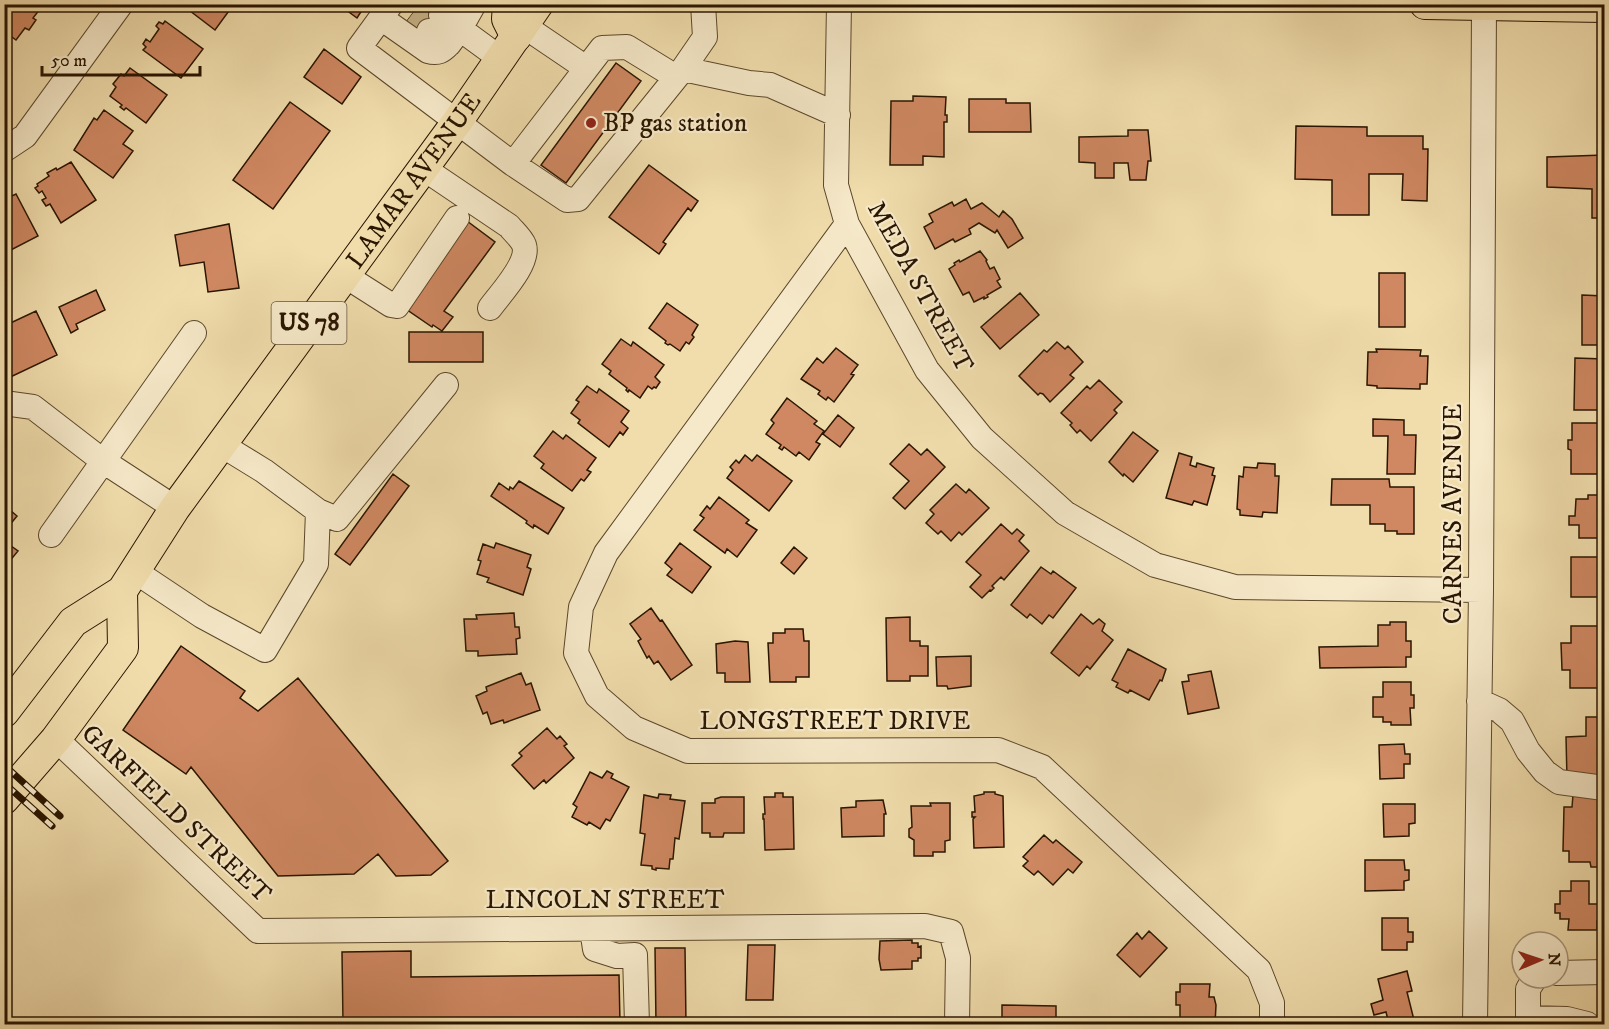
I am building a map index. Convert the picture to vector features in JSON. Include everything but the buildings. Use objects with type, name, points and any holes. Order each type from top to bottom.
[{"type":"main road","points":[[1425,4],[1605,7]]},
{"type":"main road","name":"LAMAR AVENUE","points":[[4,712],[73,622],[128,581],[174,508],[457,122],[517,26]]},
{"type":"main road","points":[[4,798],[56,739],[123,648],[128,581]]},
{"type":"street","points":[[4,150],[25,136],[122,4]]},
{"type":"street","points":[[586,68],[517,26],[434,16],[359,48],[513,164],[567,200],[578,199],[705,37],[703,4]]},
{"type":"street","name":"MEDA STREET","points":[[839,4],[837,185],[847,224],[927,370],[982,438],[1065,513],[1155,565],[1235,587],[1481,590]]},
{"type":"street","name":"CARNES AVENUE","points":[[1475,1024],[1481,590],[1484,5]]},
{"type":"street","points":[[513,164],[602,48],[627,47],[679,73],[770,85],[838,115]]},
{"type":"street","points":[[423,168],[509,226],[520,238],[525,248],[524,262],[490,308]]},
{"type":"street","points":[[344,275],[388,303],[397,306],[457,218]]},
{"type":"street","name":"LONGSTREET DRIVE","points":[[847,224],[606,553],[581,607],[576,653],[597,696],[634,728],[688,751],[998,750],[1042,767],[1259,970],[1272,1004],[1272,1024]]},
{"type":"street","points":[[51,535],[194,333]]},
{"type":"street","points":[[220,444],[264,471],[318,511],[337,519],[446,385]]},
{"type":"street","points":[[4,403],[33,407],[103,461],[174,508]]},
{"type":"street","points":[[128,581],[202,616],[265,650],[316,564],[318,511]]},
{"type":"street","points":[[1479,701],[1499,710],[1512,721],[1528,751],[1545,772],[1559,782],[1605,788]]},
{"type":"street","name":"GARFIELD STREET","points":[[56,739],[258,931]]},
{"type":"street","name":"LINCOLN STREET","points":[[258,931],[925,926],[951,932],[958,958],[957,1024]]},
{"type":"street","points":[[592,929],[596,949],[617,956],[635,955],[637,1024]]},
{"type":"street","points":[[1570,973],[1605,972]]},
{"type":"street","points":[[1528,990],[1528,1021],[1567,1019],[1587,1024]]},
{"type":"tunnel","points":[[428,4],[441,15]]},
{"type":"tunnel","points":[[410,17],[429,31]]},
{"type":"railway","points":[[4,765],[60,816]]},
{"type":"railway","points":[[4,783],[52,826]]},
{"type":"place","name":"BP gas station","points":[[591,123]]}]
